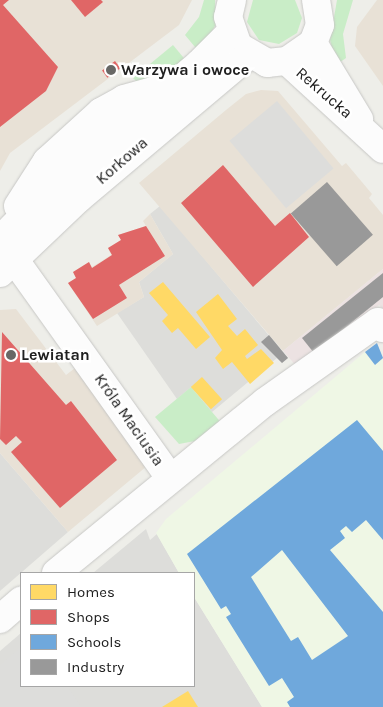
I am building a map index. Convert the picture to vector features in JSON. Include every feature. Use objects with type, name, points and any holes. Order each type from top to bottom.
[{"type":"street","points":[[232,0],[231,32],[249,55],[267,63],[288,61],[313,42],[320,25],[319,2]]},
{"type":"street","name":"Korkowa","points":[[4,253],[44,195],[176,85],[231,32]]},
{"type":"street","name":"Rekrucka","points":[[313,42],[362,124],[383,149]]},
{"type":"street","name":"Korkowa","points":[[4,253],[79,198],[249,55]]},
{"type":"street","name":"Rekrucka","points":[[288,61],[321,95],[362,124]]},
{"type":"street","name":"Króla Maciusia","points":[[4,253],[171,478],[57,572]]},
{"type":"street","points":[[171,478],[278,392],[378,322],[383,328]]},
{"type":"shaded area","points":[[0,0],[192,0],[179,25],[10,153],[0,171]]},
{"type":"shaded area","points":[[377,0],[383,0],[383,86],[355,46],[357,27]]},
{"type":"shaded area","points":[[261,90],[278,91],[342,166],[346,163],[372,194],[369,198],[383,215],[383,269],[283,351],[139,183],[246,94]]},
{"type":"shaded area","points":[[277,101],[334,168],[286,208],[230,141]]},
{"type":"shaded area","points":[[160,206],[288,358],[282,363],[277,358],[212,412],[191,387],[177,399],[117,313],[144,297],[139,282],[173,254],[150,214]]},
{"type":"shaded area","points":[[150,214],[173,254],[139,282],[144,297],[97,326],[68,283],[76,278],[73,272],[89,262],[92,267],[111,255],[108,248],[121,240],[118,235],[146,226],[143,221]]},
{"type":"shaded area","points":[[383,269],[383,309],[379,305],[300,370],[283,351]]},
{"type":"shaded area","points":[[16,309],[66,375],[79,365],[147,466],[68,532],[0,453],[0,310]]},
{"type":"shaded area","points":[[365,352],[375,365],[383,358],[383,707],[262,707],[195,599],[195,572],[178,572],[156,533],[166,519]]},
{"type":"shaded area","points":[[0,453],[68,532],[0,591]]},
{"type":"shaded area","points":[[146,529],[150,540],[157,534],[178,572],[94,572]]},
{"type":"shaded area","points":[[195,599],[262,707],[0,707],[0,651],[20,634],[20,687],[195,687]]},
{"type":"shaded area","points":[[20,648],[20,687],[68,687],[81,707],[0,707],[0,665]]},
{"type":"green space","points":[[204,0],[215,0],[216,24],[200,53],[185,35],[199,17]]},
{"type":"green space","points":[[253,0],[295,0],[302,18],[297,33],[279,44],[259,40],[247,22]]},
{"type":"green space","points":[[337,0],[353,0],[343,34],[346,58],[336,65],[330,40]]},
{"type":"green space","points":[[173,45],[188,63],[141,86],[133,78]]},
{"type":"green space","points":[[191,387],[223,425],[199,445],[195,441],[179,444],[155,417]]},
{"type":"building: Homes","points":[[163,282],[210,337],[196,349],[178,328],[172,333],[162,321],[168,315],[149,293]]},
{"type":"building: Homes","points":[[218,294],[237,319],[228,326],[237,336],[245,329],[258,345],[245,356],[247,359],[261,349],[274,363],[250,384],[232,362],[223,369],[215,358],[222,350],[196,312]]},
{"type":"building: Homes","points":[[202,377],[222,399],[211,409],[191,387]]},
{"type":"building: Homes","points":[[188,691],[198,707],[162,707]]},
{"type":"building: Shops","points":[[0,0],[9,0],[3,5],[58,67],[46,91],[0,127]]},
{"type":"building: Shops","points":[[71,0],[101,0],[103,2],[85,17]]},
{"type":"building: Shops","name":"Warzywa i owoce","points":[[115,61],[120,68],[107,78],[102,70]]},
{"type":"building: Shops","points":[[223,165],[275,226],[290,213],[309,237],[253,287],[181,203]]},
{"type":"building: Shops","points":[[146,226],[165,256],[119,285],[127,298],[93,319],[68,283],[76,278],[73,272],[89,262],[92,268],[112,255],[108,248],[121,240],[118,235]]},
{"type":"building: Shops","points":[[2,332],[66,405],[71,401],[117,460],[60,508],[11,452],[22,442],[16,436],[6,445],[0,439]]},
{"type":"building: Schools","points":[[377,343],[383,358],[375,365],[365,352]]},
{"type":"building: Schools","points":[[357,420],[383,451],[383,540],[366,520],[352,532],[346,526],[340,531],[345,538],[330,550],[383,612],[383,707],[290,707],[287,702],[294,697],[282,678],[269,686],[226,617],[231,614],[226,606],[221,609],[187,554]],"holes":[[[282,550],[348,636],[312,660],[298,637],[291,641],[251,577]]]},
{"type":"building: Industry","points":[[327,182],[373,235],[337,266],[291,213]]},
{"type":"building: Industry","points":[[383,273],[383,297],[314,353],[302,338]]},
{"type":"building: Industry","points":[[269,335],[288,358],[282,363],[261,342]]},
{"type":"place","name":"Warzywa i owoce","points":[[111,70]]},
{"type":"place","name":"Lewiatan","points":[[11,355]]}]
